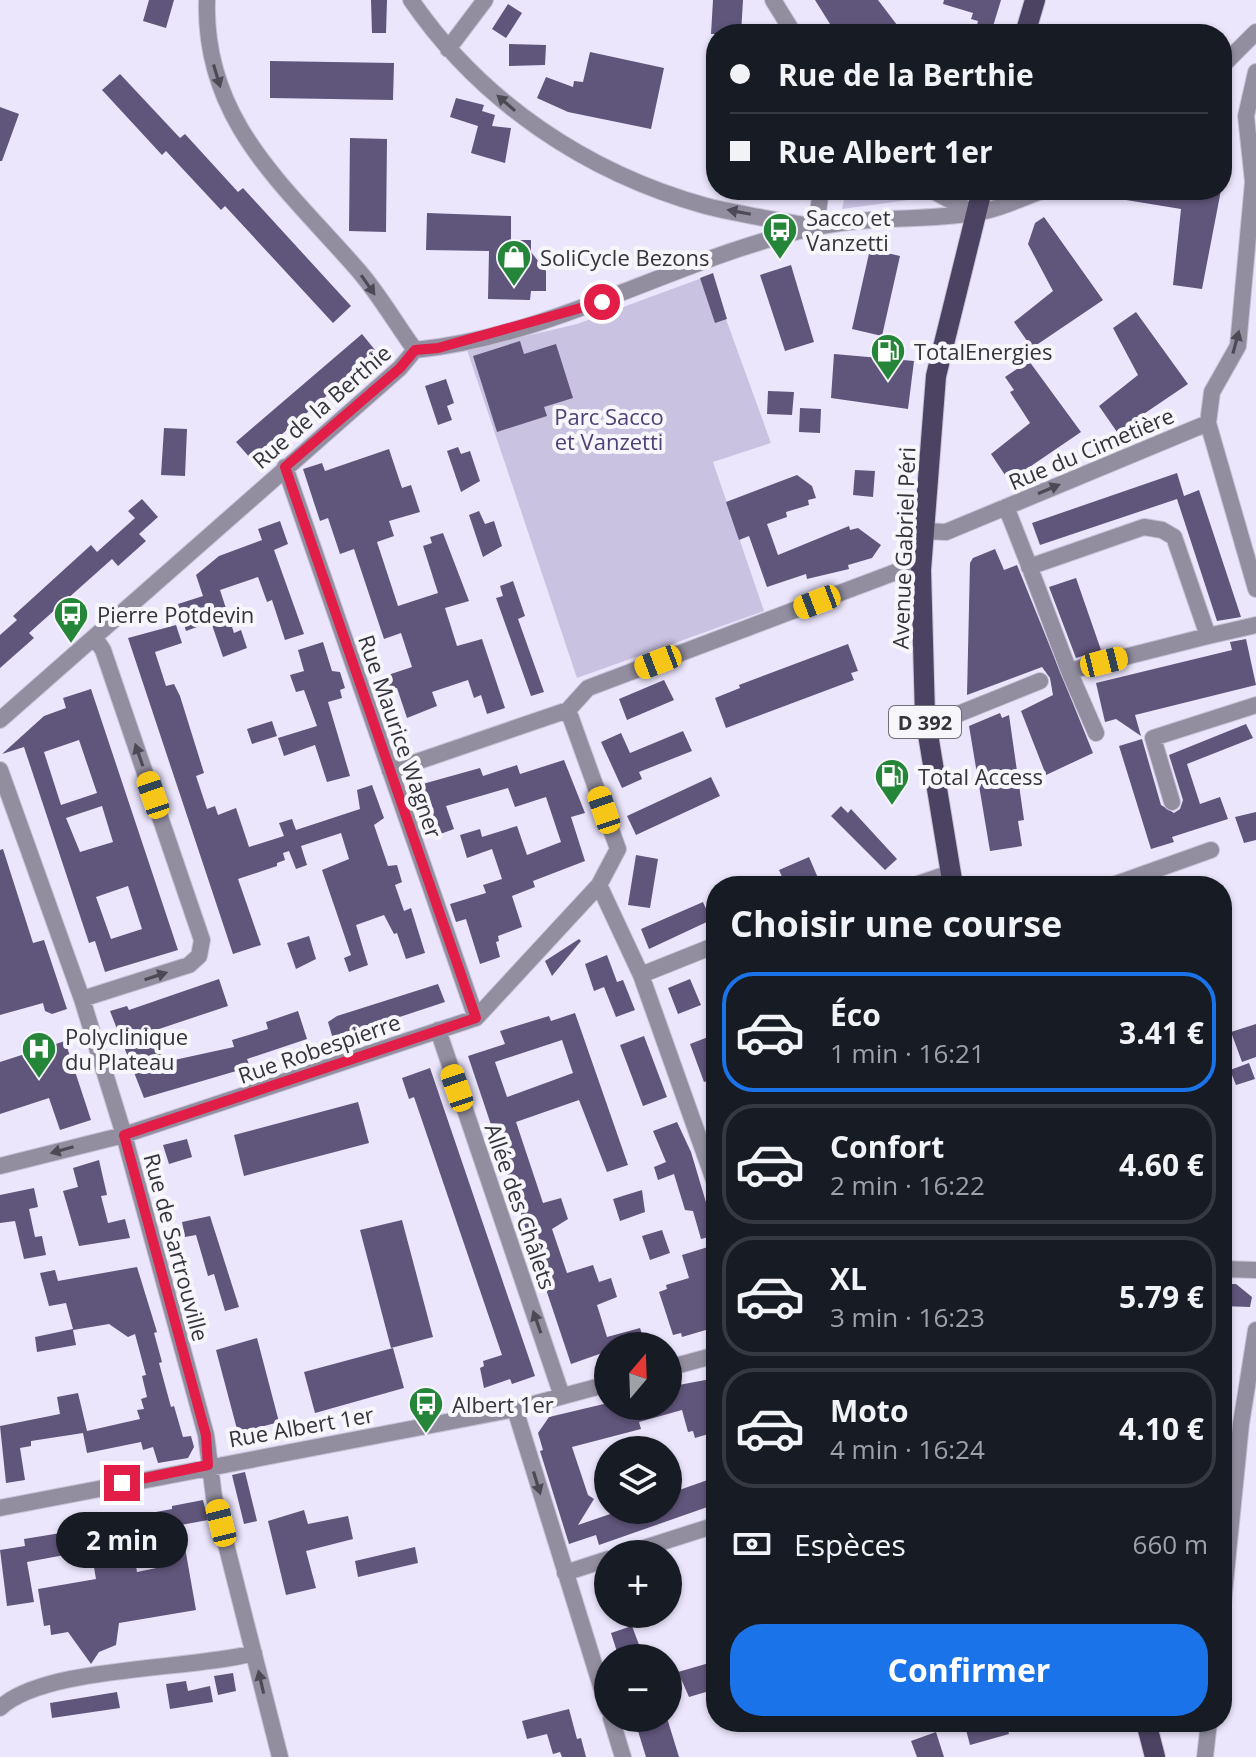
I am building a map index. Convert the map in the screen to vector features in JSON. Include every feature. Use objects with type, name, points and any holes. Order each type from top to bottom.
[{"type":"main road","points":[[1028,24],[1035,0]]},
{"type":"main road","name":"D 392","points":[[976,213],[979,200]]},
{"type":"main road","name":"Avenue Gabriel Péri","points":[[951,876],[926,727],[921,570],[936,376],[976,213]]},
{"type":"main road","points":[[1149,1732],[1155,1757]]},
{"type":"street","points":[[207,0],[206,39],[223,94],[260,162],[360,273],[415,350]]},
{"type":"street","points":[[411,0],[448,49],[532,125],[602,167],[705,206],[816,227],[820,200]]},
{"type":"street","points":[[448,49],[485,0]]},
{"type":"street","points":[[773,0],[788,24]]},
{"type":"street","points":[[1232,58],[1252,43]]},
{"type":"street","name":"Rue du Cimetière","points":[[923,531],[946,532],[1208,423],[1212,392],[1238,346],[1253,182],[1246,116],[1256,72]]},
{"type":"street","points":[[951,200],[976,213]]},
{"type":"street","name":"Rue de la Berthie","points":[[0,720],[400,368],[415,350],[438,348],[575,312],[720,257],[816,227],[976,213],[1014,200]]},
{"type":"street","points":[[1208,423],[1256,589]]},
{"type":"street","name":"Rue Maurice Wagner","points":[[285,467],[476,1018]]},
{"type":"street","points":[[1006,507],[1096,733]]},
{"type":"street","points":[[1029,567],[1144,527],[1162,530],[1174,537],[1208,636]]},
{"type":"street","points":[[390,771],[568,710],[588,688],[901,570],[921,570]]},
{"type":"street","points":[[1069,671],[1256,625]]},
{"type":"street","points":[[82,999],[189,965],[199,956],[202,940],[103,650],[95,638]]},
{"type":"street","points":[[926,727],[1040,681]]},
{"type":"street","points":[[1172,802],[1153,738],[1256,705]]},
{"type":"street","name":"Rue Robespierre","points":[[0,1166],[124,1135],[476,1018],[599,885],[618,849],[568,710]]},
{"type":"street","name":"Rue de Sartrouville","points":[[0,770],[82,999],[124,1135],[206,1435],[208,1465],[280,1757]]},
{"type":"street","points":[[1138,876],[1211,850]]},
{"type":"street","points":[[599,885],[641,975],[706,1158]]},
{"type":"street","points":[[641,975],[706,949]]},
{"type":"street","name":"Allée des Châlets","points":[[438,1030],[562,1396]]},
{"type":"street","points":[[1232,1269],[1256,1270]]},
{"type":"street","points":[[1232,1541],[1248,1425],[1256,1330]]},
{"type":"street","points":[[682,1364],[706,1358]]},
{"type":"street","name":"Rue Albert 1er","points":[[0,1508],[208,1465],[515,1409],[594,1388]]},
{"type":"street","points":[[515,1409],[594,1665]]},
{"type":"street","points":[[669,1540],[706,1528]]},
{"type":"street","points":[[565,1573],[594,1564]]},
{"type":"street","points":[[0,1708],[30,1690],[62,1682],[254,1653]]},
{"type":"street","points":[[615,1732],[623,1757]]},
{"type":"street","points":[[1205,1757],[1208,1732]]},
{"type":"green space","points":[[844,200],[908,200],[842,209]]},
{"type":"green space","name":"Parc Sacco et Vanzetti","points":[[710,275],[771,443],[713,462],[764,611],[577,678],[467,350],[577,324]]},
{"type":"building","points":[[149,0],[174,0],[166,28],[143,21]]},
{"type":"building","points":[[371,0],[387,0],[386,33],[372,33]]},
{"type":"building","points":[[713,0],[743,0],[742,24],[712,24]]},
{"type":"building","points":[[815,0],[878,0],[896,24],[830,24]]},
{"type":"building","points":[[944,0],[1001,0],[994,24],[977,24],[978,21],[971,19],[973,13],[943,4]]},
{"type":"building","points":[[508,4],[522,13],[506,38],[492,29]]},
{"type":"building","points":[[509,44],[546,45],[545,65],[509,66]]},
{"type":"building","points":[[590,52],[664,68],[651,129],[568,112],[537,98],[546,77],[573,87],[574,81],[583,82]]},
{"type":"building","points":[[270,61],[394,63],[393,100],[270,98]]},
{"type":"building","points":[[120,74],[180,138],[185,134],[238,192],[243,188],[351,306],[333,323],[225,206],[221,210],[166,151],[162,155],[102,90]]},
{"type":"building","points":[[456,98],[484,105],[482,111],[495,115],[492,126],[511,128],[505,163],[471,153],[478,126],[450,117]]},
{"type":"building","points":[[0,107],[19,114],[2,161],[0,161]]},
{"type":"building","points":[[350,138],[387,139],[386,232],[349,231]]},
{"type":"building","points":[[1126,200],[1219,200],[1202,289],[1173,285],[1181,209]]},
{"type":"building","points":[[427,213],[511,216],[511,240],[531,240],[531,252],[546,271],[546,291],[531,291],[530,300],[488,299],[489,251],[426,250]]},
{"type":"building","points":[[1044,217],[1103,300],[1032,348],[1014,322],[1053,291],[1028,244],[1035,223]]},
{"type":"building","points":[[870,249],[900,256],[882,336],[852,329]]},
{"type":"building","points":[[791,265],[814,342],[785,351],[760,275]]},
{"type":"building","points":[[713,273],[727,319],[715,323],[700,278]]},
{"type":"building","points":[[1136,312],[1188,384],[1117,432],[1099,406],[1138,375],[1113,328]]},
{"type":"building","points":[[362,334],[375,350],[365,358],[367,361],[252,460],[236,442]]},
{"type":"building","points":[[520,341],[524,354],[556,344],[573,398],[544,407],[547,416],[497,432],[473,356]]},
{"type":"building","points":[[834,354],[914,361],[908,409],[831,398]]},
{"type":"building","points":[[1029,361],[1081,432],[1009,481],[991,454],[1030,423],[1010,392],[1014,390],[1005,377]]},
{"type":"building","points":[[446,379],[454,403],[447,406],[452,420],[438,425],[425,386]]},
{"type":"building","points":[[768,391],[794,392],[792,415],[767,414]]},
{"type":"building","points":[[800,408],[821,409],[820,433],[799,432]]},
{"type":"building","points":[[164,428],[187,429],[185,476],[161,475]]},
{"type":"building","points":[[458,447],[461,454],[470,451],[480,481],[461,492],[447,451]]},
{"type":"building","points":[[389,449],[402,488],[411,485],[420,512],[389,521],[394,536],[377,542],[398,606],[438,593],[423,546],[432,543],[430,537],[443,533],[469,601],[445,608],[457,646],[482,639],[505,708],[487,714],[481,695],[474,698],[468,680],[432,692],[437,706],[407,718],[397,688],[386,691],[382,677],[412,667],[401,633],[384,639],[354,549],[340,554],[328,518],[320,521],[303,469],[322,463],[325,471]]},
{"type":"building","points":[[855,470],[875,471],[873,497],[853,495]]},
{"type":"building","points":[[1177,473],[1184,496],[1199,490],[1241,617],[1217,621],[1177,499],[1040,545],[1032,523]]},
{"type":"building","points":[[797,475],[812,486],[816,498],[808,500],[809,505],[786,512],[787,517],[767,524],[778,555],[849,526],[850,530],[858,528],[881,545],[872,558],[848,565],[849,569],[807,579],[806,574],[767,587],[749,536],[739,540],[726,502]]},
{"type":"building","points":[[142,499],[158,517],[139,534],[146,541],[118,566],[112,559],[29,633],[34,638],[0,668],[0,635],[17,620],[13,616],[91,545],[97,552],[135,518],[128,511]]},
{"type":"building","points":[[479,511],[485,524],[494,521],[502,546],[483,557],[469,515]]},
{"type":"building","points":[[280,521],[288,544],[274,550],[304,634],[285,640],[272,600],[267,602],[258,577],[220,590],[234,633],[241,630],[247,648],[223,657],[211,622],[186,631],[178,604],[203,596],[196,575],[219,556],[262,540],[258,529]]},
{"type":"building","points":[[995,549],[1004,570],[1017,565],[1093,753],[1046,775],[1021,711],[1053,695],[1050,678],[1042,667],[967,695],[970,563],[973,558]]},
{"type":"building","points":[[1076,578],[1101,650],[1076,658],[1049,587]]},
{"type":"building","points":[[513,581],[525,616],[518,619],[544,692],[531,696],[496,598],[503,596],[500,586]]},
{"type":"building","points":[[176,625],[182,643],[155,652],[166,686],[174,684],[180,696],[204,773],[196,776],[207,809],[215,806],[218,815],[236,808],[249,847],[284,836],[279,823],[292,819],[296,830],[360,809],[357,790],[372,785],[384,818],[374,825],[388,866],[397,865],[402,882],[395,885],[404,911],[411,908],[425,953],[406,959],[397,933],[394,934],[384,915],[356,925],[368,965],[349,972],[344,958],[351,955],[322,870],[349,859],[341,833],[301,846],[307,865],[296,869],[289,851],[283,853],[285,860],[277,866],[238,879],[261,945],[233,954],[128,638]]},
{"type":"building","points":[[1246,639],[1256,685],[1135,715],[1141,736],[1116,719],[1105,722],[1096,683],[1232,650],[1230,642]]},
{"type":"building","points":[[323,642],[332,671],[340,672],[345,688],[340,690],[342,698],[328,702],[350,776],[327,782],[315,745],[284,756],[278,738],[317,726],[304,690],[296,692],[290,675],[304,671],[298,650]]},
{"type":"building","points":[[848,644],[858,671],[851,673],[854,680],[726,728],[715,698],[740,688],[739,685]]},
{"type":"building","points":[[664,680],[674,700],[627,720],[619,699]]},
{"type":"building","points":[[91,689],[178,950],[105,972],[95,941],[89,943],[24,747],[2,754],[44,716],[66,708],[63,698]],"holes":[[[79,740],[97,793],[61,805],[44,752]],[[102,806],[113,842],[80,852],[66,818]],[[128,886],[142,929],[111,939],[96,897]]]},
{"type":"building","points":[[1000,713],[1002,718],[1009,715],[1024,820],[1018,821],[1022,846],[990,851],[969,726]]},
{"type":"building","points":[[272,721],[277,736],[252,744],[247,729]]},
{"type":"building","points":[[1246,724],[1253,738],[1187,764],[1200,804],[1220,797],[1228,819],[1172,837],[1174,842],[1151,849],[1119,746],[1142,739],[1161,805],[1174,813],[1180,809],[1183,800],[1169,755]]},
{"type":"building","points":[[683,731],[692,751],[639,772],[642,779],[622,788],[601,742],[621,733],[630,753]]},
{"type":"building","points":[[564,760],[585,813],[571,817],[585,861],[533,881],[535,887],[512,896],[522,927],[498,936],[499,941],[496,942],[500,957],[480,964],[466,919],[456,922],[450,904],[486,893],[483,885],[502,879],[492,849],[467,858],[460,835],[480,829],[482,837],[517,826],[527,855],[561,842],[546,797],[515,807],[508,788],[446,806],[454,829],[435,836],[419,785],[480,768],[483,776],[517,765],[520,774]]},
{"type":"building","points":[[711,777],[720,796],[636,835],[627,816]]},
{"type":"building","points":[[841,806],[848,813],[851,809],[897,859],[885,870],[831,816]]},
{"type":"building","points":[[1256,812],[1256,840],[1244,843],[1235,817]]},
{"type":"building","points":[[3,849],[33,943],[44,940],[67,1009],[52,1014],[45,1011],[43,1003],[0,1015],[0,850]]},
{"type":"building","points":[[636,855],[658,859],[650,908],[628,905]]},
{"type":"building","points":[[809,857],[817,876],[782,876],[779,870]]},
{"type":"building","points":[[703,902],[706,909],[706,922],[649,949],[641,929]]},
{"type":"building","points":[[309,936],[316,959],[296,969],[287,943]]},
{"type":"building","points":[[579,939],[581,941],[552,976],[545,961]]},
{"type":"building","points":[[607,955],[617,982],[623,980],[635,1010],[616,1017],[604,987],[594,991],[585,964]]},
{"type":"building","points":[[219,979],[228,1006],[153,1031],[165,1062],[234,1047],[232,1040],[268,1029],[266,1022],[298,1011],[307,1039],[247,1059],[250,1067],[144,1098],[110,1011],[127,1006],[129,1010]]},
{"type":"building","points":[[690,979],[701,1005],[678,1014],[668,988]]},
{"type":"building","points":[[438,984],[445,1002],[333,1039],[328,1022],[337,1016]]},
{"type":"building","points":[[575,1013],[628,1165],[607,1172],[579,1100],[516,1122],[543,1203],[561,1198],[568,1219],[552,1229],[567,1273],[593,1265],[599,1282],[611,1278],[617,1297],[597,1305],[605,1332],[594,1332],[594,1356],[571,1364],[468,1056],[505,1044],[500,1031],[549,1016],[551,1021]],"holes":[[[562,1040],[573,1073],[507,1097],[495,1062]]]},
{"type":"building","points":[[1256,1024],[1256,1057],[1242,1062],[1232,1032]]},
{"type":"building","points":[[644,1036],[667,1097],[643,1106],[620,1045]]},
{"type":"building","points":[[706,1038],[706,1081],[704,1082],[690,1044]]},
{"type":"building","name":"Polyclinique du Plateau","points":[[65,1041],[91,1120],[60,1130],[49,1098],[0,1114],[0,1062]]},
{"type":"building","points":[[1249,1063],[1255,1079],[1236,1085],[1232,1069]]},
{"type":"building","points":[[430,1068],[535,1376],[512,1384],[510,1379],[484,1388],[480,1368],[484,1366],[483,1361],[502,1355],[414,1097],[409,1099],[402,1078]]},
{"type":"building","points":[[358,1102],[369,1143],[244,1176],[234,1135]]},
{"type":"building","points":[[677,1122],[691,1152],[706,1202],[706,1238],[701,1239],[693,1211],[685,1210],[674,1174],[658,1180],[654,1167],[666,1162],[653,1131]]},
{"type":"building","points":[[187,1139],[192,1157],[169,1164],[163,1145]]},
{"type":"building","points":[[99,1160],[107,1195],[101,1196],[108,1223],[125,1219],[130,1238],[79,1246],[63,1191],[78,1187],[73,1168]]},
{"type":"building","points":[[34,1188],[38,1207],[29,1209],[35,1237],[42,1236],[46,1255],[24,1259],[15,1221],[0,1223],[0,1195]]},
{"type":"building","points":[[642,1190],[645,1212],[620,1221],[613,1199]]},
{"type":"building","points":[[210,1216],[239,1307],[225,1311],[214,1274],[208,1276],[196,1235],[185,1237],[182,1222]]},
{"type":"building","points":[[402,1220],[433,1337],[391,1348],[360,1230]]},
{"type":"building","points":[[662,1230],[670,1253],[650,1260],[642,1236]]},
{"type":"building","points":[[706,1248],[706,1330],[682,1337],[682,1332],[672,1332],[659,1292],[667,1289],[666,1285],[689,1278],[682,1255]]},
{"type":"building","points":[[137,1267],[157,1332],[154,1333],[162,1362],[159,1363],[171,1407],[174,1406],[183,1437],[191,1436],[194,1447],[188,1458],[158,1463],[153,1447],[143,1450],[141,1442],[87,1453],[83,1433],[31,1441],[31,1446],[20,1448],[25,1480],[6,1483],[0,1426],[60,1414],[57,1397],[78,1393],[87,1431],[140,1419],[137,1410],[144,1409],[141,1399],[147,1397],[142,1376],[146,1375],[135,1334],[128,1337],[109,1324],[73,1330],[76,1345],[37,1352],[35,1337],[73,1329],[66,1303],[49,1306],[40,1273],[55,1270],[58,1281]]},
{"type":"building","points":[[1232,1284],[1252,1297],[1250,1307],[1232,1306]]},
{"type":"building","points":[[257,1338],[279,1422],[238,1433],[216,1350]]},
{"type":"building","points":[[393,1348],[404,1388],[315,1413],[304,1372]]},
{"type":"building","points":[[706,1380],[706,1435],[695,1438],[693,1431],[688,1432],[682,1410],[682,1384]]},
{"type":"building","points":[[594,1406],[594,1420],[646,1420],[639,1422],[641,1429],[614,1436],[594,1436],[594,1441],[572,1447],[588,1495],[594,1499],[578,1525],[594,1520],[594,1524],[659,1524],[613,1540],[598,1540],[596,1535],[569,1544],[540,1451],[543,1450],[538,1433],[549,1417]]},
{"type":"building","points":[[245,1472],[257,1521],[244,1524],[232,1475]]},
{"type":"building","points":[[706,1481],[706,1508],[682,1516],[682,1489]]},
{"type":"building","points":[[203,1500],[208,1520],[181,1525],[196,1610],[119,1623],[116,1645],[99,1652],[91,1664],[68,1632],[51,1635],[50,1625],[44,1626],[38,1589],[96,1579],[91,1550],[27,1562],[34,1602],[7,1606],[0,1550],[25,1546],[24,1539],[157,1515],[156,1512],[172,1509],[172,1506]],"holes":[[[160,1538],[166,1566],[137,1572],[132,1543]]]},
{"type":"building","points":[[304,1510],[308,1524],[348,1516],[353,1539],[306,1551],[316,1588],[286,1595],[268,1521]]},
{"type":"building","points":[[415,1547],[418,1563],[358,1577],[355,1561]]},
{"type":"building","points":[[633,1628],[639,1644],[615,1644],[611,1633]]},
{"type":"building","points":[[706,1664],[706,1692],[689,1697],[682,1681],[682,1671]]},
{"type":"building","points":[[233,1673],[236,1691],[218,1695],[214,1676]]},
{"type":"building","points":[[186,1681],[188,1691],[210,1686],[213,1702],[170,1709],[166,1684]]},
{"type":"building","points":[[117,1692],[120,1708],[52,1718],[50,1703]]},
{"type":"building","points":[[569,1709],[577,1739],[581,1738],[586,1757],[562,1757],[560,1752],[553,1754],[547,1734],[527,1739],[522,1721]]},
{"type":"building","points":[[638,1732],[671,1732],[679,1757],[646,1757]]},
{"type":"building","points":[[936,1732],[944,1757],[917,1757],[911,1741]]},
{"type":"building","points":[[967,1732],[1008,1732],[1009,1734],[970,1745]]},
{"type":"place","name":"Sacco et Vanzetti","points":[[780,261]]},
{"type":"place","name":"SoliCycle Bezons","points":[[514,288]]},
{"type":"place","name":"TotalEnergies","points":[[888,382]]},
{"type":"place","name":"Pierre Potdevin","points":[[71,645]]},
{"type":"place","name":"Total Access","points":[[892,807]]},
{"type":"place","name":"Polyclinique du Plateau","points":[[39,1080]]},
{"type":"place","name":"Albert 1er","points":[[426,1435]]},
{"type":"route","points":[[122,1483],[208,1465],[206,1435],[124,1135],[476,1018],[285,467],[400,368],[415,350],[438,348],[602,302]]}]
